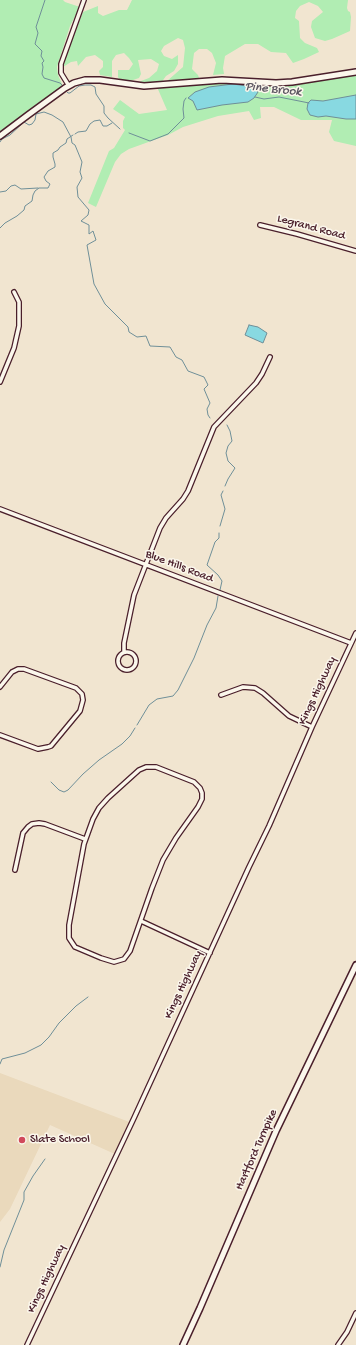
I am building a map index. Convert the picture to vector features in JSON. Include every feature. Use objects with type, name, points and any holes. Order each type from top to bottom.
[{"type":"main road","points":[[0,136],[69,86],[79,81],[88,79],[144,86],[222,80],[276,83],[356,72]]},
{"type":"main road","name":"Hartford Turnpike","points":[[183,1345],[276,1131],[356,966]]},
{"type":"street","points":[[69,86],[61,73],[61,64],[84,0]]},
{"type":"street","name":"Legrand Road","points":[[260,225],[356,251]]},
{"type":"street","points":[[0,382],[15,344],[19,326],[19,302],[14,292]]},
{"type":"street","points":[[124,652],[132,654],[136,658],[135,664],[132,668],[126,670],[119,664],[118,659],[124,652],[124,642],[134,595],[163,523],[188,491],[214,427],[256,383],[270,357]]},
{"type":"street","name":"Blue Hills Road","points":[[0,509],[351,643]]},
{"type":"street","name":"Kings Highway","points":[[27,1345],[269,826],[312,727],[356,633]]},
{"type":"street","points":[[0,687],[12,672],[24,668],[76,688],[82,694],[83,700],[80,711],[51,746],[38,749],[0,735]]},
{"type":"street","points":[[221,695],[243,687],[255,688],[263,693],[289,716],[312,727]]},
{"type":"street","points":[[150,766],[156,767],[197,784],[202,795],[202,802],[181,830],[165,856],[155,879],[141,921],[126,958],[114,962],[81,950],[72,944],[69,938],[68,930],[85,839],[93,819],[102,805],[116,791],[142,768],[150,766]]},
{"type":"street","points":[[15,870],[23,833],[32,824],[45,824],[85,839]]},
{"type":"street","points":[[141,921],[210,953]]},
{"type":"street","points":[[338,1345],[347,1332],[356,1313]]},
{"type":"shaded area","name":"Slate School","points":[[0,1073],[132,1123],[117,1155],[50,1125],[10,1209],[0,1222]]},
{"type":"green space","points":[[0,0],[63,0],[80,7],[70,26],[57,67],[62,88],[0,134]]},
{"type":"green space","points":[[132,0],[348,0],[347,8],[351,17],[350,31],[325,41],[315,38],[311,27],[312,21],[323,12],[318,6],[309,2],[300,6],[296,11],[295,18],[299,21],[300,38],[305,43],[317,48],[319,52],[293,63],[286,53],[271,52],[258,44],[245,44],[225,56],[223,68],[224,74],[213,75],[216,63],[212,53],[207,49],[199,49],[194,53],[192,69],[199,78],[168,82],[167,81],[183,67],[185,48],[183,40],[178,38],[164,46],[161,51],[164,56],[172,59],[178,55],[178,64],[174,71],[166,76],[161,83],[139,83],[149,78],[157,71],[159,64],[151,59],[138,60],[141,74],[139,78],[130,81],[120,80],[118,77],[118,70],[129,70],[133,64],[124,53],[116,55],[112,61],[112,77],[100,75],[99,71],[103,67],[103,61],[95,55],[86,57],[78,66],[77,61],[71,62],[63,67],[70,44],[83,12],[98,6],[98,13],[103,16],[119,10],[127,10]]},
{"type":"green space","points":[[356,75],[356,146],[334,141],[329,132],[332,120],[301,120],[274,107],[260,107],[261,118],[254,120],[249,111],[218,116],[183,127],[168,135],[129,149],[121,154],[115,162],[96,207],[88,203],[109,151],[114,148],[125,130],[123,128],[123,121],[125,117],[113,109],[120,100],[139,114],[167,110],[157,87],[233,82],[280,86],[296,85]]},
{"type":"water","points":[[233,84],[253,87],[258,92],[254,98],[248,102],[197,110],[193,101],[188,98],[195,92],[209,87]]},
{"type":"water","points":[[356,95],[356,119],[326,116],[318,117],[310,115],[307,109],[308,103],[311,100],[323,101]]},
{"type":"water","points":[[249,325],[258,327],[267,333],[263,343],[245,335]]},
{"type":"waterway","points":[[45,0],[36,27],[38,33],[35,44],[42,51],[41,56],[44,61],[42,63],[42,74],[44,78],[60,83],[63,86]]},
{"type":"waterway","points":[[67,92],[70,93],[79,86],[91,85],[95,87],[96,94],[104,106],[104,113],[120,129]]},
{"type":"waterway","name":"Pine Brook","points":[[255,97],[264,99],[279,97],[309,103]]},
{"type":"waterway","name":"Pine Brook","points":[[129,133],[150,141],[168,134],[184,118],[183,109],[186,98]]},
{"type":"waterway","points":[[0,142],[24,122],[29,125],[32,124],[35,120],[36,114],[44,112],[63,122],[82,162],[80,172],[82,178],[77,187],[78,197],[89,210],[88,215],[81,221],[89,225],[89,234],[93,231],[96,240],[87,245],[94,284],[105,304],[128,327],[129,332],[137,337],[146,336],[150,346],[170,347],[176,357],[182,360],[188,371],[204,377],[208,385],[204,389],[210,403],[207,409],[210,418]]},
{"type":"waterway","name":"Pine Brook","points":[[75,134],[86,131],[90,124],[94,121],[100,120],[103,126],[107,126],[112,123]]},
{"type":"waterway","points":[[0,228],[24,210],[25,206],[32,201],[35,191],[39,188],[48,188],[50,184],[44,177],[48,171],[55,167],[53,153],[66,143],[67,139],[73,135]]},
{"type":"waterway","points":[[0,192],[6,191],[11,186],[15,185],[21,189],[38,188]]},
{"type":"waterway","points":[[225,486],[235,468],[228,461],[226,453],[228,446],[232,441],[227,425]]},
{"type":"waterway","points":[[220,526],[225,509],[221,495],[223,491]]},
{"type":"waterway","points":[[219,533],[219,538],[215,542],[207,565],[222,581],[220,590]]},
{"type":"waterway","points":[[137,725],[149,705],[157,699],[173,696],[178,690],[216,608],[218,596]]},
{"type":"waterway","points":[[51,782],[59,790],[64,792],[68,790],[99,760],[122,744],[135,728]]},
{"type":"waterway","points":[[0,1064],[2,1059],[25,1053],[41,1045],[59,1023],[76,1006],[88,997]]},
{"type":"waterway","points":[[0,1267],[4,1250],[24,1200],[24,1192],[45,1159]]},
{"type":"place","name":"Slate School","points":[[22,1140]]}]
